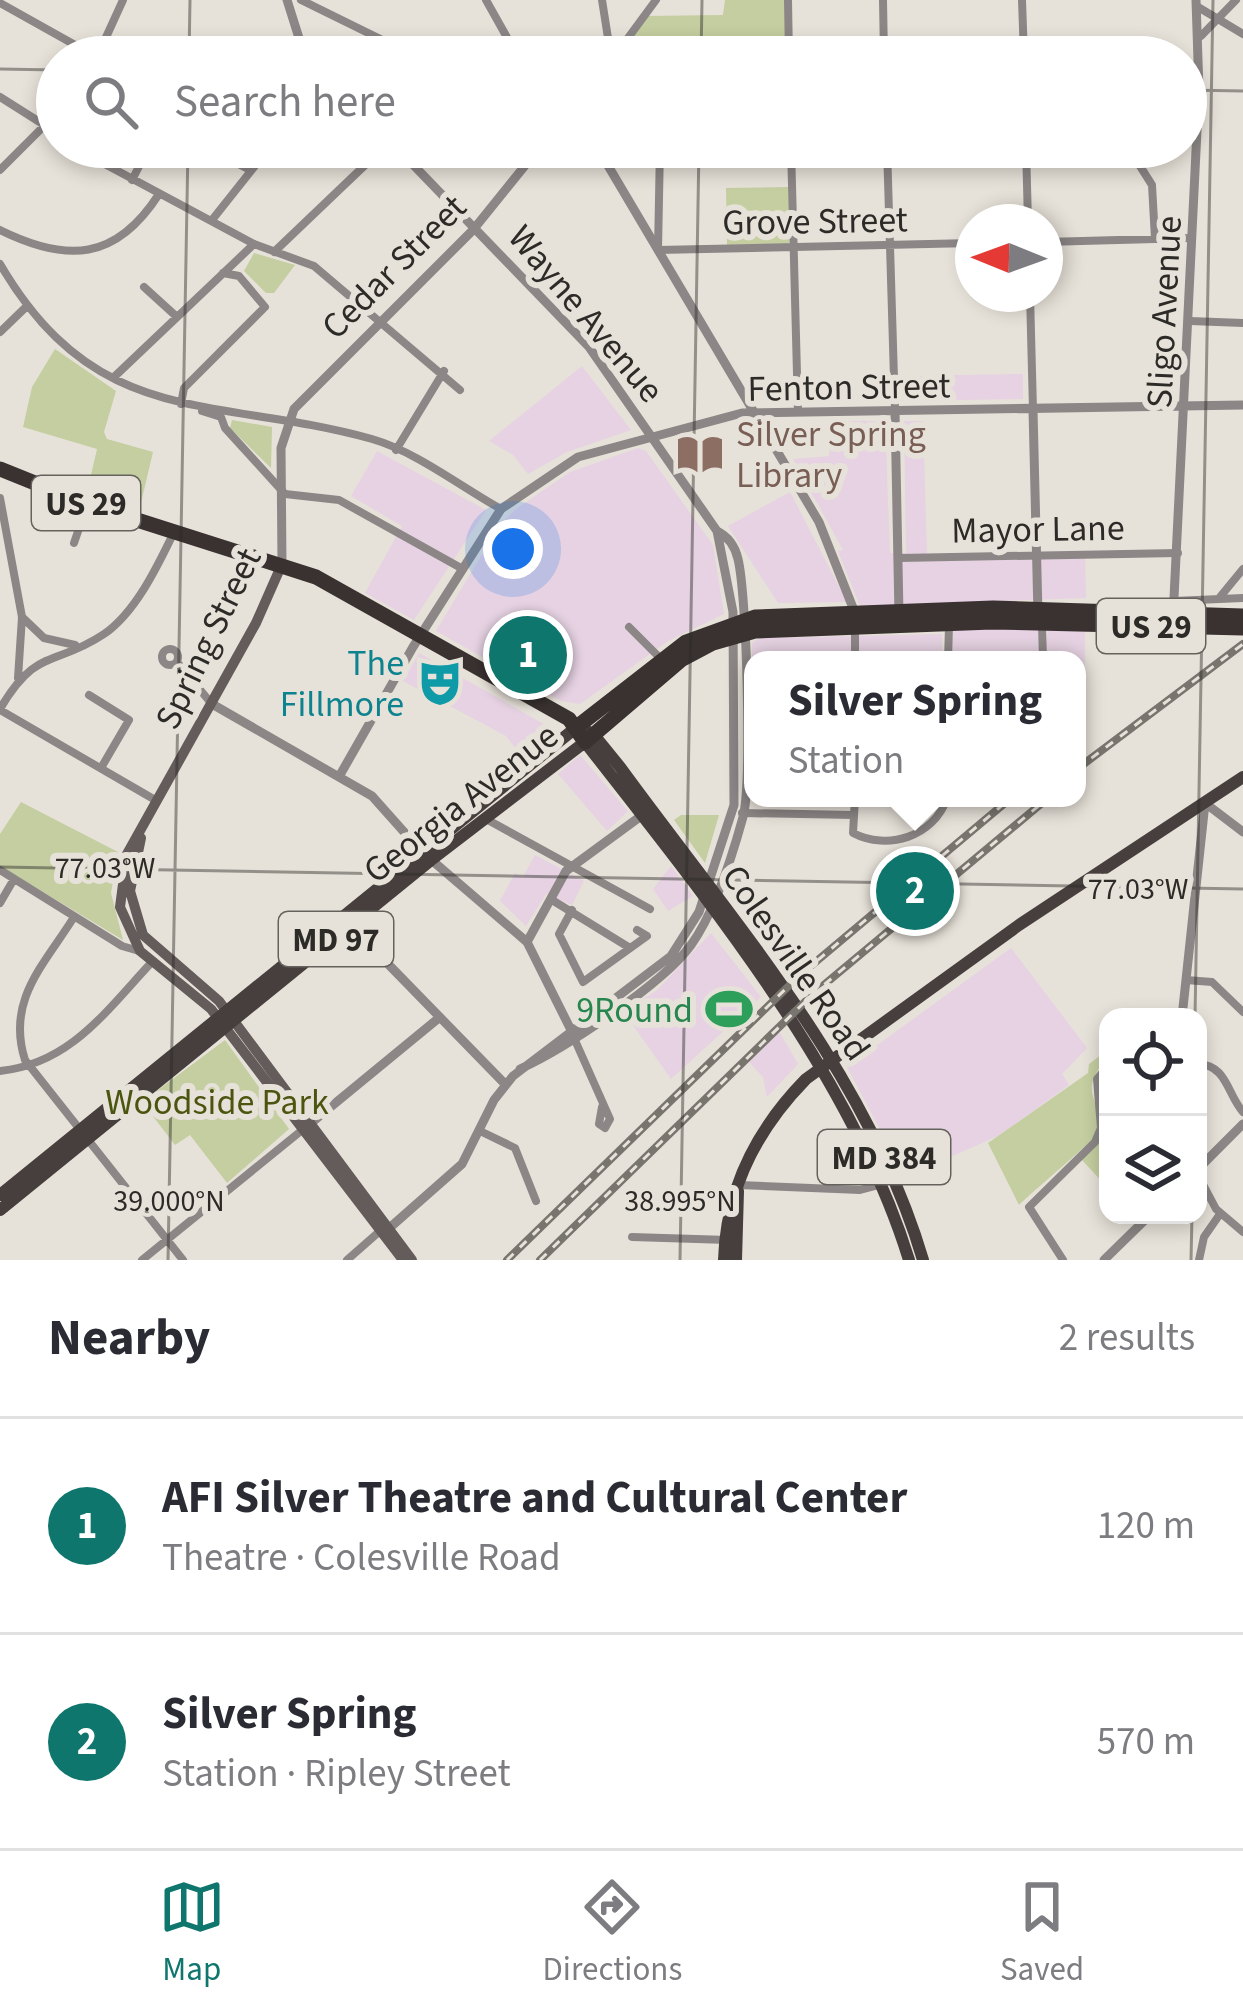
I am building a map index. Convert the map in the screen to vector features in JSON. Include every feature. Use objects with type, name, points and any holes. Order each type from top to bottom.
[{"type":"highway","name":"Colesville Road","points":[[0,469],[87,504],[282,564],[420,636],[585,735]]},
{"type":"highway","name":"Georgia Avenue","points":[[1174,614],[1243,628]]},
{"type":"highway","name":"Georgia Avenue","points":[[585,735],[660,658],[739,628],[855,617],[1243,616]]},
{"type":"highway","name":"Georgia Avenue","points":[[585,735],[672,667],[739,628]]},
{"type":"main road","name":"Spring Street","points":[[225,1020],[140,951],[122,915],[120,881],[127,854],[212,704],[282,564]]},
{"type":"main road","name":"Georgia Avenue","points":[[0,1195],[347,922],[494,794],[585,735]]},
{"type":"main road","name":"Georgia Avenue","points":[[426,856],[485,819],[585,735]]},
{"type":"main road","name":"Colesville Road","points":[[585,735],[640,816],[708,897]]},
{"type":"main road","name":"Colesville Road","points":[[585,735],[826,1064],[895,1179],[923,1260]]},
{"type":"main road","points":[[724,1260],[737,1184],[777,1110],[826,1064],[1243,777]]},
{"type":"main road","name":"MD 97","points":[[465,834],[496,802],[494,794]]},
{"type":"main road","name":"Spring Street","points":[[157,801],[134,864],[133,911],[152,946],[204,986],[304,1128],[408,1260]]},
{"type":"main road","name":"Colesville Road","points":[[826,1064],[883,1184],[909,1260]]},
{"type":"main road","name":"Georgia Avenue","points":[[0,1210],[81,1135]]},
{"type":"main road","points":[[730,1239],[736,1260]]},
{"type":"street","points":[[110,36],[123,0]]},
{"type":"street","points":[[287,0],[298,36]]},
{"type":"street","points":[[302,0],[375,36]]},
{"type":"street","points":[[486,0],[506,36]]},
{"type":"street","points":[[602,0],[608,36]]},
{"type":"street","points":[[628,36],[656,0]]},
{"type":"street","points":[[788,0],[789,36]]},
{"type":"street","points":[[883,0],[884,36]]},
{"type":"street","points":[[1022,0],[1023,36]]},
{"type":"street","points":[[1201,36],[1236,0]]},
{"type":"street","points":[[0,3],[64,36]]},
{"type":"street","points":[[1197,3],[1243,34]]},
{"type":"street","name":"Sligo Avenue","points":[[1197,3],[1201,36]]},
{"type":"street","points":[[0,97],[36,118]]},
{"type":"street","points":[[0,170],[36,137]]},
{"type":"street","points":[[111,168],[254,244],[314,266],[444,371],[460,390]]},
{"type":"street","points":[[132,180],[138,168]]},
{"type":"street","points":[[212,220],[250,170],[246,168]]},
{"type":"street","points":[[274,252],[362,168]]},
{"type":"street","name":"Wayne Avenue","points":[[384,1232],[462,1164],[506,1084],[520,1069],[622,998],[670,956],[708,897],[738,813],[744,719],[739,628],[717,531],[590,347],[417,168]]},
{"type":"street","name":"Cedar Street","points":[[286,424],[308,390],[476,226],[523,168]]},
{"type":"street","points":[[609,168],[819,522],[855,617],[855,651]]},
{"type":"street","points":[[658,250],[659,168]]},
{"type":"street","points":[[792,168],[798,412]]},
{"type":"street","points":[[888,168],[899,616]]},
{"type":"street","points":[[1027,168],[1028,204]]},
{"type":"street","points":[[1141,168],[1152,185],[1155,239]]},
{"type":"street","name":"Sligo Avenue","points":[[1174,614],[1196,168]]},
{"type":"street","points":[[0,230],[55,253],[100,247],[131,230],[159,194]]},
{"type":"street","points":[[0,245],[13,237]]},
{"type":"street","points":[[1063,242],[1194,238]]},
{"type":"street","name":"Grove Street","points":[[658,250],[955,243]]},
{"type":"street","points":[[113,378],[254,244]]},
{"type":"street","points":[[239,257],[239,276]]},
{"type":"street","points":[[0,263],[26,306],[61,343],[113,378],[176,404],[375,440],[502,509]]},
{"type":"street","points":[[176,404],[184,388],[263,312],[264,302],[239,276],[224,273]]},
{"type":"street","points":[[145,287],[177,317]]},
{"type":"street","points":[[0,332],[26,306]]},
{"type":"street","points":[[1030,312],[1041,651]]},
{"type":"street","points":[[1190,321],[1243,323]]},
{"type":"street","points":[[396,451],[444,371]]},
{"type":"street","name":"Fenton Street","points":[[340,776],[461,568],[502,509],[578,458],[652,434],[754,413],[1243,405]]},
{"type":"street","points":[[196,407],[221,417],[225,428],[285,494],[339,500],[461,568]]},
{"type":"street","name":"Spring Street","points":[[282,564],[285,494],[280,463],[286,424]]},
{"type":"street","points":[[0,498],[22,617],[18,678]]},
{"type":"street","points":[[74,543],[87,504]]},
{"type":"street","points":[[157,801],[0,710],[18,678],[42,659],[122,619],[174,530]]},
{"type":"street","name":"Mayor Lane","points":[[898,558],[1178,553]]},
{"type":"street","points":[[1219,598],[1243,569]]},
{"type":"street","points":[[1175,586],[1197,598],[1243,598]]},
{"type":"street","points":[[1174,614],[1197,598]]},
{"type":"street","points":[[948,651],[949,616]]},
{"type":"street","points":[[22,617],[44,638],[76,646]]},
{"type":"street","points":[[628,627],[660,658]]},
{"type":"street","points":[[177,662],[212,704],[376,800],[426,856],[526,942],[572,1033],[602,1107]]},
{"type":"street","points":[[89,695],[129,720],[101,768]]},
{"type":"street","points":[[1182,1008],[1180,963],[1186,956],[1204,803],[1243,832]]},
{"type":"street","points":[[854,807],[853,833],[876,841],[906,838],[936,819],[942,807]]},
{"type":"street","points":[[738,813],[854,815]]},
{"type":"street","points":[[526,942],[566,871],[640,816]]},
{"type":"street","points":[[485,819],[650,909]]},
{"type":"street","points":[[0,870],[122,946],[140,951]]},
{"type":"street","points":[[0,903],[14,879]]},
{"type":"street","points":[[552,900],[631,948]]},
{"type":"street","points":[[572,910],[559,934],[584,982],[647,936],[637,930]]},
{"type":"street","points":[[74,917],[17,1019],[29,1068],[183,1260]]},
{"type":"street","points":[[347,922],[506,1084]]},
{"type":"street","points":[[0,1071],[29,1068],[82,1038],[151,963]]},
{"type":"street","points":[[1184,978],[1212,982],[1243,1012]]},
{"type":"street","points":[[142,1260],[440,1017]]},
{"type":"street","points":[[1207,1064],[1227,1079],[1231,1098],[1243,1112]]},
{"type":"street","points":[[1063,1260],[1029,1207],[1095,1142],[1100,1116]]},
{"type":"street","points":[[1207,1162],[1243,1124]]},
{"type":"street","points":[[480,1131],[515,1148],[536,1202]]},
{"type":"street","points":[[737,1184],[860,1190],[883,1184]]},
{"type":"street","points":[[1207,1189],[1220,1214],[1243,1232]]},
{"type":"street","points":[[1199,1260],[1204,1237],[1220,1214]]},
{"type":"street","points":[[1104,1260],[1141,1224]]},
{"type":"street","points":[[348,1259],[384,1232]]},
{"type":"street","points":[[632,1237],[730,1239]]},
{"type":"shaded area","points":[[582,366],[631,430],[567,452],[528,474],[513,455],[489,441]]},
{"type":"shaded area","points":[[1023,374],[1023,399],[902,401],[902,376]]},
{"type":"shaded area","points":[[831,421],[885,421],[890,553],[906,553],[904,421],[923,421],[927,554],[1085,555],[1086,598],[860,606],[838,551],[843,550],[793,459],[829,456]]},
{"type":"shaded area","points":[[638,448],[646,451],[713,545],[724,614],[668,641],[580,704],[561,701],[436,631],[499,526],[516,509],[570,472]]},
{"type":"shaded area","points":[[377,451],[486,510],[414,620],[365,593],[402,526],[351,496]]},
{"type":"shaded area","points":[[790,492],[847,602],[778,603],[728,526]]},
{"type":"shaded area","points":[[954,628],[1038,629],[1039,651],[951,651]]},
{"type":"shaded area","points":[[1048,630],[1085,630],[1085,651],[1045,651]]},
{"type":"shaded area","points":[[942,634],[943,651],[752,651],[752,643],[759,638]]},
{"type":"shaded area","points":[[419,653],[556,731],[523,758],[506,736],[403,681]]},
{"type":"shaded area","points":[[580,755],[628,811],[607,831],[558,774]]},
{"type":"shaded area","points":[[535,855],[584,881],[572,905],[546,894],[526,926],[500,901],[515,873],[523,877]]},
{"type":"shaded area","points":[[671,866],[693,896],[668,911],[653,889]]},
{"type":"shaded area","points":[[711,933],[761,997],[671,1079],[623,1011],[656,991]]},
{"type":"shaded area","points":[[1011,948],[1087,1048],[1062,1074],[1069,1085],[998,1136],[905,1177],[847,1067]]},
{"type":"shaded area","points":[[779,1031],[798,1064],[767,1097],[763,1077],[749,1062]]},
{"type":"green space","points":[[725,0],[786,0],[786,36],[629,36],[644,16],[723,15]]},
{"type":"green space","points":[[789,187],[789,244],[727,246],[726,188]]},
{"type":"green space","points":[[254,253],[295,265],[274,293],[266,293],[244,271]]},
{"type":"green space","points":[[55,349],[116,391],[104,432],[107,439],[153,452],[140,507],[87,492],[97,449],[23,427],[32,387]]},
{"type":"green space","points":[[232,420],[272,427],[271,468],[230,428]]},
{"type":"green space","points":[[21,802],[118,852],[111,893],[123,940],[0,866],[0,834]]},
{"type":"green space","points":[[681,815],[719,815],[705,863],[674,820]]},
{"type":"green space","name":"Woodside Park","points":[[225,1040],[289,1129],[227,1183],[190,1135],[175,1145],[142,1102]]},
{"type":"green space","points":[[1099,1056],[1092,1083],[1099,1115],[1096,1135],[1019,1205],[988,1143],[1088,1073],[1089,1064]]},
{"type":"green space","points":[[1099,1136],[1099,1178],[1081,1159]]},
{"type":"railway","points":[[1086,762],[1243,644]]},
{"type":"railway","points":[[507,1260],[800,975],[1000,807]]},
{"type":"railway","points":[[540,1260],[813,994],[1037,807]]},
{"type":"place","name":"Silver Spring Library","points":[[700,454]]},
{"type":"place","name":"AFI Silver Theatre and Cultural Center","points":[[528,655]]},
{"type":"place","name":"The Fillmore","points":[[440,683]]},
{"type":"place","name":"Silver Spring","points":[[915,891]]},
{"type":"place","name":"9Round","points":[[729,1009]]}]
